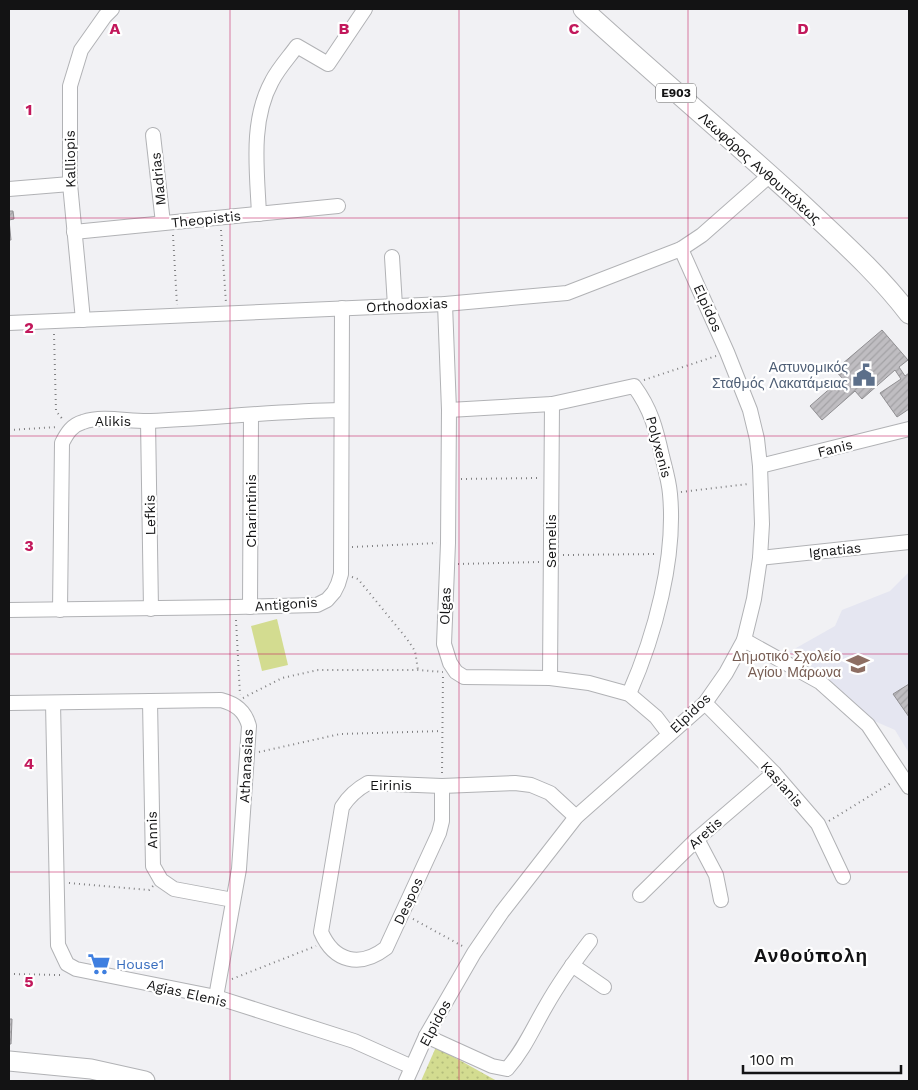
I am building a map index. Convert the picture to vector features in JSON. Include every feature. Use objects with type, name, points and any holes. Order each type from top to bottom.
[{"type":"main road","name":"Λεωφόρος Ανθουπόλεως","points":[[582,9],[844,243],[909,314]]},
{"type":"main road","points":[[9,1061],[91,1068],[145,1081]]},
{"type":"street","name":"Kalliopis","points":[[83,320],[70,184],[70,86],[81,50],[112,9]]},
{"type":"street","points":[[259,214],[256,163],[258,117],[272,81],[297,46],[328,64],[365,9]]},
{"type":"street","name":"Madrias","points":[[153,135],[167,223]]},
{"type":"street","name":"Orthodoxias","points":[[9,324],[445,304],[567,293],[681,249],[702,235],[770,175]]},
{"type":"street","points":[[9,189],[70,184]]},
{"type":"street","name":"Theopistis","points":[[74,232],[338,206]]},
{"type":"street","name":"Elpidos","points":[[406,1081],[426,1036],[474,953],[502,912],[576,818],[705,703],[726,673],[744,640],[754,600],[760,558],[762,524],[757,439],[750,410],[728,352],[681,249]]},
{"type":"street","points":[[392,257],[395,306]]},
{"type":"street","name":"Olgas","points":[[445,304],[449,410],[448,543],[444,644],[446,668]]},
{"type":"street","name":"Antigonis","points":[[9,610],[317,605],[327,600],[334,592],[341,574],[342,308]]},
{"type":"street","points":[[449,410],[552,404],[634,386]]},
{"type":"street","name":"Polyxenis","points":[[629,694],[643,660],[658,613],[671,527],[670,493],[658,435],[646,402],[634,386]]},
{"type":"street","name":"Semelis","points":[[550,678],[552,404]]},
{"type":"street","name":"Alikis","points":[[70,429],[80,422],[92,419],[148,421],[341,410]]},
{"type":"street","name":"Charintinis","points":[[250,607],[251,416]]},
{"type":"street","name":"Lefkis","points":[[148,421],[151,609]]},
{"type":"street","points":[[60,610],[62,443],[70,429]]},
{"type":"street","name":"Fanis","points":[[760,466],[909,430]]},
{"type":"street","name":"Ignatias","points":[[760,558],[909,542]]},
{"type":"street","points":[[744,640],[820,682],[868,725],[906,782]]},
{"type":"street","points":[[446,668],[464,677],[550,678],[589,683],[629,694],[656,717],[669,734]]},
{"type":"street","name":"Athanasias","points":[[9,703],[221,700],[233,703],[247,717],[249,726],[238,869],[216,998]]},
{"type":"street","name":"Annis","points":[[150,702],[153,866],[160,880]]},
{"type":"street","points":[[53,703],[58,946],[67,964],[76,969]]},
{"type":"street","name":"Kasianis","points":[[705,703],[774,773],[820,827],[843,877]]},
{"type":"street","name":"Aretis","points":[[640,895],[697,839],[774,773]]},
{"type":"street","name":"Eirinis","points":[[326,942],[321,932],[342,807],[347,798],[368,783],[442,786],[516,782],[531,785],[550,793],[576,818]]},
{"type":"street","name":"Despos","points":[[326,942],[340,956],[350,960],[362,960],[377,955],[386,948],[440,833],[442,786]]},
{"type":"street","points":[[697,839],[716,875],[722,900]]},
{"type":"street","points":[[160,880],[174,888],[233,900]]},
{"type":"street","points":[[426,1036],[492,1066],[507,1069],[520,1055],[546,1005],[590,941]]},
{"type":"street","points":[[572,965],[604,987]]},
{"type":"street","name":"Agias Elenis","points":[[76,969],[216,998],[354,1041],[412,1067]]},
{"type":"path","points":[[220,218],[227,314]]},
{"type":"path","points":[[167,223],[178,316]]},
{"type":"path","points":[[54,322],[56,410],[70,429]]},
{"type":"path","points":[[634,386],[639,382],[728,352]]},
{"type":"path","points":[[9,430],[58,427],[70,429]]},
{"type":"path","points":[[449,480],[551,478]]},
{"type":"path","points":[[670,493],[760,483]]},
{"type":"path","points":[[342,548],[448,543]]},
{"type":"path","points":[[447,564],[668,554]]},
{"type":"path","points":[[341,574],[358,579],[407,638],[415,651],[418,670]]},
{"type":"path","points":[[235,607],[240,700],[282,678],[318,670],[418,670],[446,668],[442,731],[442,786]]},
{"type":"path","points":[[247,755],[340,734],[442,731]]},
{"type":"path","points":[[820,827],[906,782]]},
{"type":"path","points":[[56,882],[149,890],[160,880]]},
{"type":"path","points":[[402,913],[474,953]]},
{"type":"path","points":[[219,978],[232,979],[326,942]]},
{"type":"path","points":[[9,974],[65,975],[76,969]]},
{"type":"shaded area","name":"Δημοτικό Σχολείο Αγίου Μάρωνα","points":[[909,572],[909,753],[895,730],[872,720],[825,676],[789,652],[835,626],[842,610],[890,591]]},
{"type":"green space","points":[[277,619],[288,665],[262,671],[251,626]]},
{"type":"green space","points":[[436,1047],[497,1081],[421,1081]]},
{"type":"building","points":[[9,211],[13,211],[14,219],[9,220]]},
{"type":"building","points":[[9,220],[11,240],[9,240]]},
{"type":"building","name":"Αστυνομικός Σταθμός Λακατάμειας","points":[[882,330],[908,360],[899,367],[905,376],[909,373],[909,409],[897,417],[880,393],[901,379],[895,370],[862,399],[855,391],[822,420],[810,406],[842,378],[835,370]]},
{"type":"building","points":[[909,684],[909,717],[893,694]]},
{"type":"building","points":[[9,1019],[12,1019],[11,1044],[9,1044]]},
{"type":"place","name":"Αστυνομικός Σταθμός Λακατάμειας","points":[[864,375]]},
{"type":"place","name":"Δημοτικό Σχολείο Αγίου Μάρωνα","points":[[858,664]]},
{"type":"place","name":"House1","points":[[99,964]]},
{"type":"district","name":"Ανθούπολη","points":[[811,955]]}]
